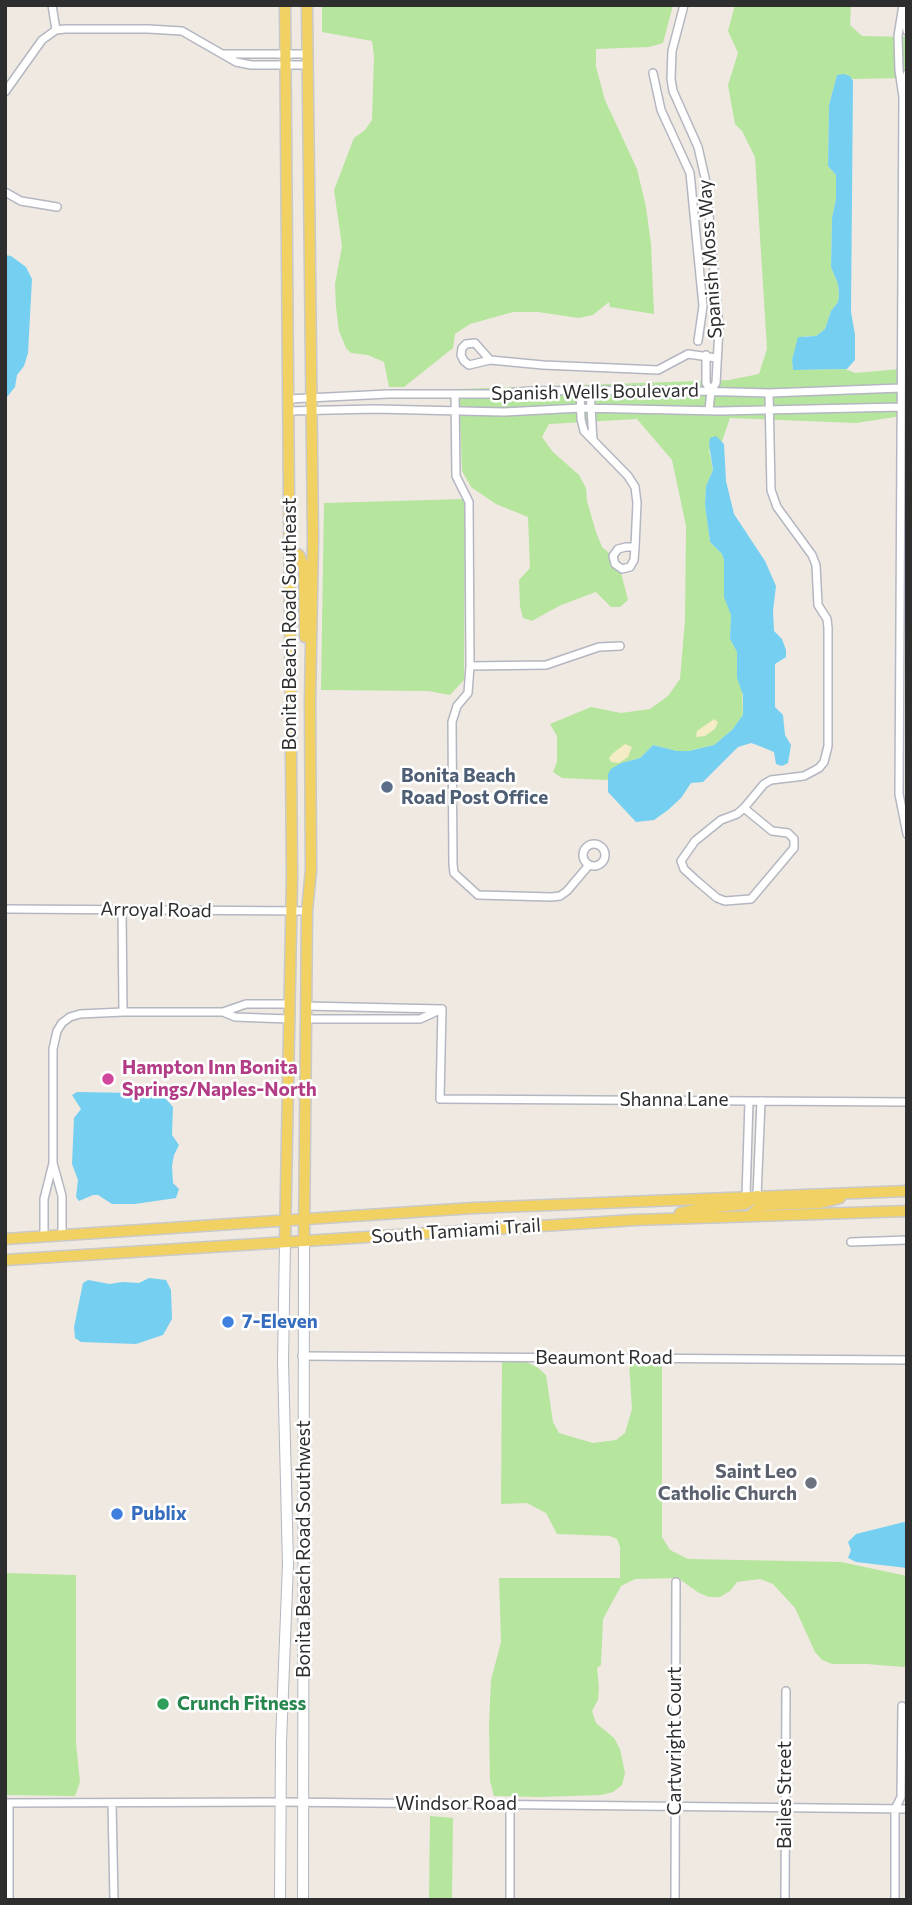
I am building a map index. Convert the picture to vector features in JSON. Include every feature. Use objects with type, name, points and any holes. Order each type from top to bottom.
[{"type":"main road","name":"Bonita Beach Road Southeast","points":[[285,5],[292,911],[285,1242]]},
{"type":"main road","name":"Bonita Beach Road Southeast","points":[[303,1241],[307,911],[311,870],[313,540],[307,5]]},
{"type":"main road","points":[[290,551],[299,555],[304,567],[305,655],[311,674]]},
{"type":"main road","name":"South Tamiami Trail","points":[[5,1239],[485,1207],[907,1191]]},
{"type":"main road","points":[[751,1215],[760,1206],[820,1203],[867,1192]]},
{"type":"main road","points":[[657,1219],[699,1209],[745,1204],[752,1196]]},
{"type":"main road","name":"South Tamiami Trail","points":[[5,1260],[657,1219],[907,1211]]},
{"type":"main road","name":"Bonita Beach Road Southwest","points":[[303,1241],[303,1900]]},
{"type":"main road","name":"Bonita Beach Road Southwest","points":[[280,1900],[288,1583],[283,1362],[285,1242]]},
{"type":"main road","points":[[288,1583],[303,1584]]},
{"type":"street","points":[[52,5],[56,30]]},
{"type":"street","name":"Spanish Moss Way","points":[[684,5],[673,51],[671,79],[673,91],[698,147],[706,182],[719,328],[716,383],[711,391],[709,410]]},
{"type":"street","points":[[903,5],[907,31]]},
{"type":"street","points":[[903,5],[898,36],[903,97],[901,407],[904,532],[900,794],[907,834]]},
{"type":"street","points":[[5,92],[42,40],[56,30],[182,31],[220,54],[285,60],[307,59]]},
{"type":"street","name":"Spanish Moss Way","points":[[653,73],[661,110],[690,173],[703,306],[698,341]]},
{"type":"street","points":[[903,97],[907,74]]},
{"type":"street","points":[[673,136],[690,128]]},
{"type":"street","points":[[5,192],[21,201],[57,206]]},
{"type":"street","points":[[489,360],[658,370],[688,354],[716,358]]},
{"type":"street","name":"Spanish Moss Way","points":[[706,355],[706,383],[711,391]]},
{"type":"street","name":"Spanish Wells Boulevard","points":[[288,405],[388,394],[580,391],[769,393],[901,388]]},
{"type":"street","points":[[580,391],[584,432],[628,476],[635,487],[635,547]]},
{"type":"street","points":[[590,391],[593,440]]},
{"type":"street","points":[[744,808],[772,831],[788,834],[794,839],[794,848],[751,899],[725,901],[717,898],[684,870],[681,861],[695,841],[721,820],[737,814],[771,779],[804,776],[819,768],[824,762],[828,746],[827,619],[818,605],[816,565],[812,555],[777,507],[771,490],[769,393]]},
{"type":"street","points":[[455,394],[456,476],[469,502],[470,666],[468,693],[457,706],[452,722],[454,873],[478,895],[551,897],[560,896],[567,891],[589,865]]},
{"type":"street","name":"Spanish Wells Boulevard","points":[[310,404],[504,412],[581,408],[769,410],[901,407]]},
{"type":"street","points":[[470,666],[546,665],[599,647],[620,646]]},
{"type":"street","name":"Arroyal Road","points":[[5,909],[307,911]]},
{"type":"street","points":[[122,909],[122,1012]]},
{"type":"street","points":[[44,1236],[44,1199],[53,1163],[53,1049],[57,1031],[70,1017],[122,1012],[223,1012],[246,1004],[289,1004]]},
{"type":"street","points":[[306,1006],[442,1009]]},
{"type":"street","points":[[421,1019],[442,1009]]},
{"type":"street","points":[[441,1032],[442,1009]]},
{"type":"street","points":[[223,1012],[235,1017],[288,1019]]},
{"type":"street","points":[[306,1019],[421,1019],[434,1022],[441,1032]]},
{"type":"street","name":"Shanna Lane","points":[[441,1032],[440,1099],[907,1102]]},
{"type":"street","points":[[749,1101],[752,1196]]},
{"type":"street","points":[[752,1196],[761,1101]]},
{"type":"street","points":[[53,1163],[62,1196],[62,1235]]},
{"type":"street","points":[[852,1242],[907,1240]]},
{"type":"street","name":"Beaumont Road","points":[[302,1356],[907,1360]]},
{"type":"street","name":"Cartwright Court","points":[[675,1900],[676,1582]]},
{"type":"street","name":"Bailes Street","points":[[785,1900],[786,1691]]},
{"type":"street","points":[[895,1900],[895,1810],[901,1797],[902,1706]]},
{"type":"street","name":"Windsor Road","points":[[7,1803],[281,1802],[907,1809]]},
{"type":"street","points":[[7,1803],[9,1900]]},
{"type":"street","points":[[112,1803],[114,1900]]},
{"type":"street","points":[[510,1805],[510,1900]]},
{"type":"green space","points":[[322,5],[673,5],[663,43],[649,47],[596,49],[596,67],[605,100],[637,169],[646,207],[651,244],[654,314],[610,307],[609,302],[593,315],[579,318],[538,312],[513,312],[470,324],[455,334],[453,348],[404,387],[389,387],[384,362],[368,355],[351,353],[339,331],[336,307],[335,284],[342,246],[334,190],[354,138],[365,130],[372,120],[374,56],[372,41],[322,32]]},
{"type":"green space","points":[[735,5],[851,5],[850,25],[862,36],[907,37],[907,78],[851,79],[850,76],[837,75],[829,105],[828,166],[836,175],[831,267],[838,284],[839,296],[825,329],[816,336],[804,336],[797,343],[792,360],[793,370],[845,369],[855,373],[900,369],[901,312],[907,312],[907,525],[903,526],[901,416],[856,423],[730,418],[722,441],[709,450],[713,470],[706,486],[705,505],[710,542],[722,554],[724,560],[724,591],[731,615],[730,639],[737,652],[737,678],[742,689],[743,715],[732,730],[714,745],[677,751],[653,745],[640,758],[621,763],[608,774],[608,780],[562,778],[553,772],[557,762],[557,736],[550,724],[591,707],[621,713],[650,709],[668,696],[680,679],[685,620],[686,526],[672,460],[637,419],[549,424],[542,437],[553,452],[579,475],[586,488],[596,532],[602,547],[614,557],[620,569],[628,600],[620,607],[611,607],[596,592],[561,605],[532,621],[523,618],[519,580],[530,568],[528,517],[496,504],[471,487],[462,471],[459,389],[729,380],[759,374],[767,349],[755,157],[742,131],[735,124],[728,85],[738,53],[728,31]]},
{"type":"green space","points":[[465,499],[464,680],[450,695],[428,691],[321,690],[324,503]]},
{"type":"green space","points":[[502,1359],[526,1362],[546,1375],[553,1422],[559,1433],[593,1443],[616,1440],[625,1433],[632,1409],[629,1362],[662,1362],[662,1537],[670,1550],[688,1559],[841,1562],[907,1576],[907,1664],[904,1667],[832,1664],[822,1660],[815,1652],[795,1608],[773,1584],[760,1579],[737,1582],[730,1591],[720,1597],[709,1597],[678,1578],[635,1579],[621,1586],[603,1619],[601,1665],[597,1668],[598,1700],[592,1711],[596,1723],[614,1738],[620,1749],[625,1773],[622,1785],[613,1792],[601,1795],[494,1796],[490,1781],[489,1724],[491,1680],[501,1642],[499,1578],[620,1578],[620,1547],[617,1539],[610,1536],[557,1534],[546,1513],[527,1503],[501,1504]]},
{"type":"green space","points":[[5,1573],[76,1575],[76,1743],[80,1782],[75,1796],[5,1795]]},
{"type":"green space","points":[[430,1816],[453,1818],[452,1900],[429,1900]]},
{"type":"sand","points":[[714,719],[718,722],[715,729],[705,736],[696,737],[697,731]]},
{"type":"sand","points":[[625,744],[632,747],[628,757],[619,763],[611,762],[609,758]]},
{"type":"water","points":[[837,75],[850,76],[853,81],[851,312],[855,360],[847,369],[793,370],[792,360],[798,337],[816,336],[825,329],[831,311],[838,302],[838,284],[831,267],[836,175],[828,166],[829,105]]},
{"type":"water","points":[[5,255],[11,256],[26,267],[32,279],[28,353],[24,366],[17,375],[15,387],[7,397],[5,397]]},
{"type":"water","points":[[716,436],[724,444],[726,481],[734,514],[765,561],[776,586],[774,631],[782,639],[786,657],[775,664],[775,707],[783,715],[785,735],[791,745],[788,763],[782,766],[776,764],[774,752],[751,743],[738,747],[703,782],[691,783],[681,798],[668,810],[654,820],[636,822],[608,792],[608,774],[611,769],[640,758],[653,745],[689,751],[714,745],[732,730],[743,715],[743,695],[737,678],[737,652],[730,639],[731,615],[724,597],[724,560],[722,554],[710,542],[705,505],[706,486],[713,470],[709,444],[710,438]]},
{"type":"water","points":[[77,1092],[139,1093],[161,1095],[166,1099],[173,1107],[172,1135],[179,1145],[172,1166],[173,1183],[179,1189],[176,1198],[135,1204],[112,1204],[98,1195],[93,1195],[79,1201],[76,1197],[78,1180],[72,1164],[74,1118],[81,1109],[72,1095]]},
{"type":"water","points":[[149,1278],[166,1280],[171,1290],[172,1319],[163,1335],[136,1344],[81,1342],[75,1338],[74,1327],[83,1283],[88,1280],[110,1284],[139,1283]]},
{"type":"water","points":[[907,1523],[907,1568],[856,1562],[848,1558],[851,1550],[848,1542],[856,1534]]},
{"type":"place","name":"Bonita Beach Road Post Office","points":[[387,787]]},
{"type":"place","name":"Hampton Inn Bonita Springs/Naples-North","points":[[108,1079]]},
{"type":"place","name":"7-Eleven","points":[[228,1322]]},
{"type":"place","name":"Saint Leo Catholic Church","points":[[811,1483]]},
{"type":"place","name":"Publix","points":[[117,1514]]},
{"type":"place","name":"Crunch Fitness","points":[[163,1704]]}]
